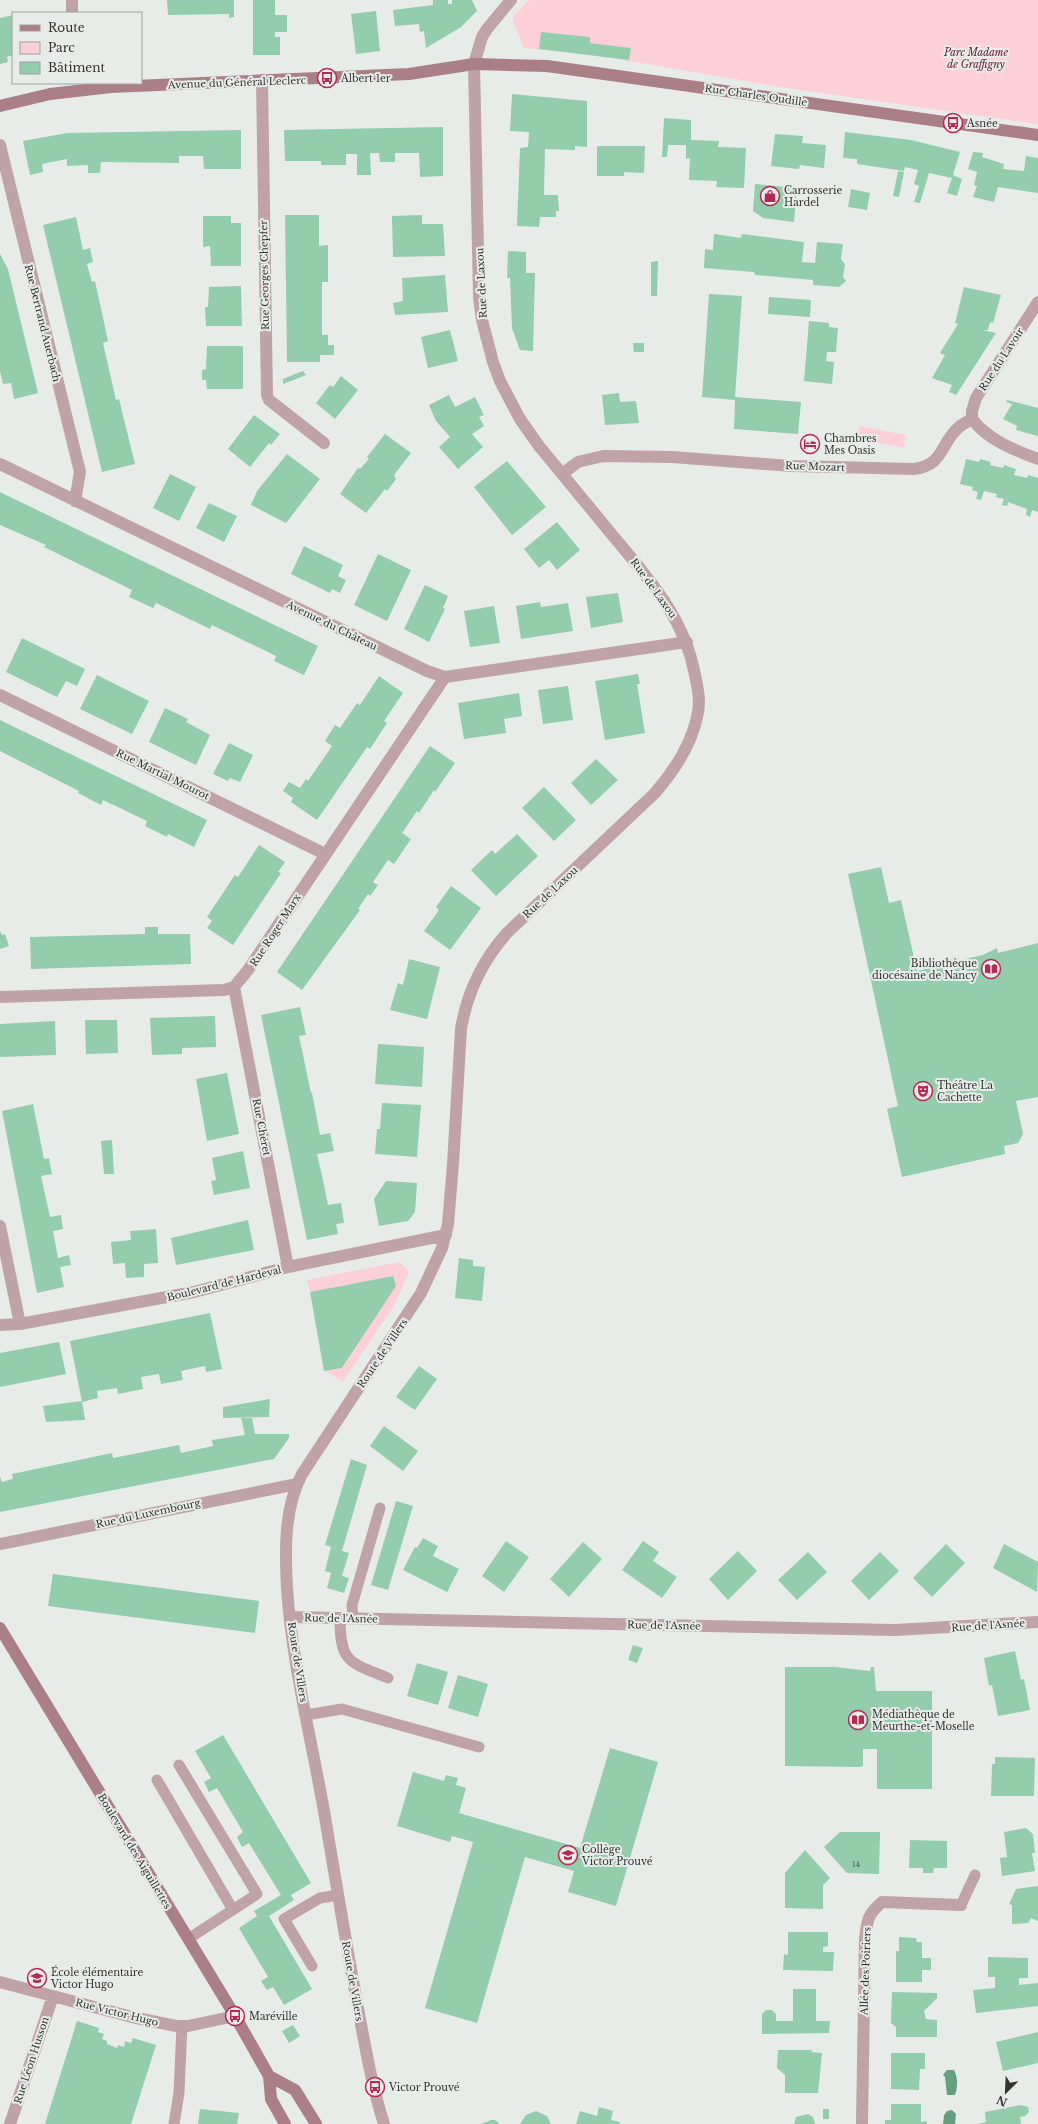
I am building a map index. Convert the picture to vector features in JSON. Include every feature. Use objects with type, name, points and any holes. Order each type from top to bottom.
[{"type":"street","points":[[72,0],[72,12]]},
{"type":"street","name":"Rue de Laxou","points":[[446,1235],[453,1164],[459,1046],[464,1011],[471,992],[487,959],[500,941],[655,793],[677,764],[692,735],[698,716],[699,698],[693,663],[687,642],[668,604],[562,474],[520,419],[509,399],[493,362],[482,320],[479,297],[474,64],[482,37],[511,0]]},
{"type":"street","name":"Avenue du Général Leclerc","points":[[142,84],[409,74],[474,64]]},
{"type":"street","name":"Rue Charles Oudille","points":[[474,64],[547,66],[1038,135]]},
{"type":"street","name":"Rue Georges Chepfer","points":[[262,80],[266,388],[270,400],[324,443]]},
{"type":"street","name":"Avenue du Général Leclerc","points":[[0,106],[74,86],[137,84]]},
{"type":"street","name":"Rue Bertrand Auerbach","points":[[0,145],[80,472],[75,501]]},
{"type":"street","name":"Rue du Lavoir","points":[[972,419],[972,411],[976,398],[1038,302]]},
{"type":"street","points":[[972,419],[978,427],[996,440],[1038,459]]},
{"type":"street","name":"Rue Mozart","points":[[562,474],[578,462],[603,456],[644,456],[791,466],[925,468],[941,454],[958,428],[972,419]]},
{"type":"street","name":"Avenue du Château","points":[[0,464],[427,671],[445,677],[687,642]]},
{"type":"street","name":"Rue Roger Marx","points":[[234,987],[248,970],[445,677]]},
{"type":"street","name":"Rue Martial Mourot","points":[[0,695],[325,854]]},
{"type":"street","points":[[0,997],[224,990],[234,987]]},
{"type":"street","name":"Rue Chéret","points":[[234,987],[288,1267]]},
{"type":"street","points":[[0,1226],[20,1324]]},
{"type":"street","name":"Boulevard de Hardeval","points":[[0,1325],[20,1324],[194,1292],[288,1267],[446,1235]]},
{"type":"street","name":"Route de Villers","points":[[384,2124],[360,2018],[292,1636],[287,1588],[287,1535],[288,1522],[297,1484],[327,1433],[421,1293],[434,1269],[446,1235]]},
{"type":"street","name":"Rue du Luxembourg","points":[[0,1544],[297,1484]]},
{"type":"street","name":"Rue de l'Asnée","points":[[291,1617],[895,1630],[1038,1622]]},
{"type":"street","name":"Boulevard des Aiguillettes","points":[[0,1628],[235,2016],[269,2076],[270,2099],[285,2124]]},
{"type":"street","name":"Allée des Poiriers","points":[[862,2124],[866,1923],[872,1911],[882,1902],[961,1905]]},
{"type":"street","name":"Rue Victor Hugo","points":[[0,1982],[132,2017],[182,2026],[235,2016]]},
{"type":"street","name":"Rue Léon Husson","points":[[10,2124],[53,1996]]},
{"type":"street","points":[[269,2076],[295,2090],[316,2124]]},
{"type":"lane","points":[[353,1618],[352,1604],[380,1508]]},
{"type":"lane","points":[[340,1618],[342,1651],[352,1664],[388,1678]]},
{"type":"lane","points":[[306,1715],[342,1708],[478,1747]]},
{"type":"lane","points":[[179,1765],[257,1894],[188,1939]]},
{"type":"lane","points":[[157,1780],[233,1910]]},
{"type":"lane","points":[[961,1905],[975,1874]]},
{"type":"lane","points":[[312,1966],[284,1919],[320,1898],[338,1895]]},
{"type":"lane","points":[[174,2124],[179,2093],[182,2026]]},
{"type":"green space","name":"Parc Madame de Graffigny","points":[[529,0],[1038,0],[1038,124],[780,87],[589,54],[524,48],[512,18]]},
{"type":"green space","points":[[860,426],[906,435],[904,448],[858,439]]},
{"type":"green space","points":[[400,1262],[409,1272],[394,1306],[343,1381],[324,1371],[343,1368],[395,1286],[392,1276],[310,1292],[307,1280]]},
{"type":"shaded area","points":[[947,2070],[954,2070],[956,2076],[957,2088],[955,2095],[947,2095],[945,2077],[943,2075]]},
{"type":"shaded area","points":[[952,2110],[956,2114],[955,2124],[943,2124],[944,2115],[947,2111]]},
{"type":"building","points":[[167,0],[234,0],[234,17],[229,18],[229,14],[168,15]]},
{"type":"building","points":[[253,0],[275,0],[275,15],[287,15],[287,32],[275,32],[275,37],[280,37],[280,55],[253,55]]},
{"type":"building","points":[[433,0],[448,0],[448,4],[452,4],[452,0],[472,0],[477,11],[461,27],[426,48],[424,31],[420,32],[419,24],[395,26],[393,10],[433,5]]},
{"type":"building","points":[[376,11],[380,51],[356,54],[351,14]]},
{"type":"building","points":[[12,15],[12,55],[7,57],[8,62],[0,64],[0,18]]},
{"type":"building","points":[[541,32],[590,37],[590,43],[631,48],[629,60],[539,49]]},
{"type":"building","points":[[512,94],[587,101],[587,147],[575,146],[575,150],[545,149],[544,195],[558,195],[559,211],[556,211],[556,217],[540,217],[539,227],[517,226],[520,148],[528,147],[529,132],[510,131]]},
{"type":"building","points":[[664,118],[691,120],[691,140],[719,141],[718,147],[746,148],[744,188],[716,187],[717,181],[689,180],[690,158],[686,159],[686,145],[668,145],[667,157],[662,157]]},
{"type":"building","points":[[443,127],[443,176],[420,177],[419,153],[395,153],[395,162],[380,162],[379,153],[370,153],[371,175],[357,175],[357,154],[346,154],[346,165],[321,165],[321,161],[285,161],[284,130]]},
{"type":"building","points":[[241,130],[241,169],[204,169],[203,156],[179,156],[179,163],[101,162],[100,173],[88,173],[88,165],[67,166],[67,159],[42,164],[43,172],[30,175],[23,141],[67,133]]},
{"type":"building","points":[[845,132],[911,140],[960,152],[953,175],[962,179],[957,196],[947,193],[952,178],[929,173],[920,203],[914,202],[919,186],[914,184],[918,170],[905,167],[904,171],[857,164],[857,159],[843,158]]},
{"type":"building","points":[[775,134],[803,136],[802,143],[826,145],[824,168],[800,165],[799,169],[771,166]]},
{"type":"building","points":[[597,146],[645,146],[644,173],[624,172],[624,176],[597,176]]},
{"type":"building","points":[[973,152],[983,153],[982,157],[1004,164],[1003,169],[1024,171],[1026,156],[1038,158],[1038,193],[998,187],[994,202],[973,197],[977,186],[974,185],[977,172],[968,169]]},
{"type":"building","points":[[898,171],[904,172],[899,197],[893,196]]},
{"type":"building","points":[[755,184],[797,188],[794,222],[763,218],[753,211]]},
{"type":"building","points":[[851,189],[870,193],[867,210],[848,207]]},
{"type":"building","points":[[285,215],[319,215],[319,246],[328,245],[328,282],[322,282],[322,335],[328,335],[328,345],[334,345],[334,355],[320,355],[320,362],[287,362]]},
{"type":"building","points":[[422,215],[422,224],[443,224],[445,256],[393,257],[392,216]]},
{"type":"building","points":[[203,216],[231,216],[231,223],[241,223],[241,266],[211,266],[210,246],[203,247]]},
{"type":"building","points":[[76,217],[83,250],[90,248],[93,262],[87,264],[92,282],[95,281],[108,341],[103,343],[116,400],[119,399],[135,464],[102,472],[43,225]]},
{"type":"building","points":[[714,234],[741,238],[742,234],[804,242],[802,262],[815,263],[817,242],[843,244],[841,259],[845,264],[843,277],[846,281],[839,287],[813,285],[813,280],[755,275],[754,272],[704,268],[705,249],[713,250]]},
{"type":"building","points":[[508,251],[526,252],[526,273],[535,273],[533,351],[520,350],[512,328],[510,278],[507,278]]},
{"type":"building","points":[[0,254],[8,269],[38,393],[14,399],[11,383],[3,384],[0,371]]},
{"type":"building","points":[[658,261],[657,296],[651,296],[651,262]]},
{"type":"building","points":[[445,275],[448,312],[395,315],[393,303],[403,301],[402,278]]},
{"type":"building","points":[[241,286],[242,326],[206,326],[205,307],[208,307],[209,287]]},
{"type":"building","points":[[964,287],[1001,295],[993,323],[990,322],[988,330],[982,330],[996,333],[956,395],[949,392],[952,385],[932,378],[945,355],[940,353],[958,324],[955,323]]},
{"type":"building","points":[[709,294],[742,296],[735,397],[801,402],[798,434],[734,429],[735,400],[702,397]]},
{"type":"building","points":[[769,297],[811,300],[810,317],[768,314]]},
{"type":"building","points":[[809,321],[829,323],[829,327],[838,328],[836,352],[827,352],[826,361],[834,362],[832,384],[804,381]]},
{"type":"building","points":[[450,330],[458,361],[428,368],[421,337]]},
{"type":"building","points":[[633,343],[644,343],[644,352],[634,352]]},
{"type":"building","points":[[207,346],[243,346],[243,389],[207,389],[206,380],[202,380],[202,370],[206,369]]},
{"type":"building","points":[[303,371],[306,375],[283,384],[283,379]]},
{"type":"building","points":[[341,376],[358,390],[335,419],[316,403],[330,385],[333,387]]},
{"type":"building","points":[[619,393],[620,402],[636,401],[639,423],[605,425],[602,395]]},
{"type":"building","points":[[449,395],[455,407],[475,397],[484,415],[479,417],[484,426],[472,434],[483,447],[458,469],[439,447],[450,437],[436,421],[429,405]]},
{"type":"building","points":[[1007,400],[1038,408],[1038,436],[1016,430],[1017,426],[1003,419],[1012,404],[1006,402]]},
{"type":"building","points":[[254,415],[280,434],[271,445],[269,443],[250,467],[228,449]]},
{"type":"building","points":[[385,434],[411,453],[394,475],[396,479],[387,491],[385,489],[366,513],[340,494],[358,468],[360,469],[369,459],[367,457]]},
{"type":"building","points":[[287,454],[320,479],[286,523],[251,505],[257,491]]},
{"type":"building","points":[[966,459],[979,462],[980,459],[991,462],[990,465],[1003,468],[1004,465],[1016,469],[1014,475],[1027,478],[1028,475],[1038,478],[1038,512],[1032,510],[1030,517],[1026,515],[1027,509],[1008,502],[1007,506],[1002,505],[1004,499],[996,497],[997,494],[984,491],[981,500],[976,499],[978,492],[972,490],[973,487],[960,484]]},
{"type":"building","points":[[507,461],[546,507],[512,535],[474,487]]},
{"type":"building","points":[[170,474],[196,487],[179,521],[153,508]]},
{"type":"building","points":[[0,492],[318,646],[304,675],[274,661],[276,656],[212,625],[210,629],[156,603],[153,608],[129,597],[132,590],[44,547],[46,545],[0,525]]},
{"type":"building","points":[[209,503],[237,516],[224,542],[196,528]]},
{"type":"building","points":[[557,522],[580,550],[557,570],[549,560],[539,568],[524,549]]},
{"type":"building","points":[[304,546],[343,565],[338,576],[346,580],[340,593],[332,589],[330,593],[291,574]]},
{"type":"building","points":[[378,554],[411,570],[387,621],[354,605]]},
{"type":"building","points":[[425,585],[448,596],[443,608],[445,609],[429,642],[404,629]]},
{"type":"building","points":[[618,593],[623,622],[591,628],[586,597]]},
{"type":"building","points":[[540,602],[541,607],[568,603],[573,631],[521,639],[516,606]]},
{"type":"building","points":[[494,606],[500,643],[470,647],[464,611]]},
{"type":"building","points":[[22,638],[85,669],[77,686],[66,681],[57,697],[6,672]]},
{"type":"building","points":[[638,674],[640,684],[637,684],[645,733],[605,740],[595,681]]},
{"type":"building","points":[[97,675],[149,701],[132,734],[80,709]]},
{"type":"building","points":[[379,676],[403,693],[384,721],[387,723],[370,749],[367,747],[317,820],[291,802],[293,798],[283,791],[289,782],[300,788],[306,779],[308,781],[332,746],[325,741],[335,725],[340,728],[357,703],[360,705]]},
{"type":"building","points":[[568,686],[573,720],[543,724],[538,690]]},
{"type":"building","points":[[519,693],[522,716],[504,719],[506,733],[464,739],[458,703]]},
{"type":"building","points":[[165,708],[188,719],[186,722],[210,735],[196,765],[149,742]]},
{"type":"building","points":[[0,720],[207,820],[194,847],[168,834],[167,837],[145,826],[147,821],[103,800],[101,805],[78,793],[79,791],[0,751]]},
{"type":"building","points":[[229,743],[253,755],[240,782],[230,778],[228,781],[213,774]]},
{"type":"building","points":[[430,746],[455,763],[435,792],[434,790],[419,813],[417,811],[402,833],[411,839],[394,864],[388,860],[373,882],[378,885],[370,896],[368,894],[358,909],[360,910],[302,990],[277,972]]},
{"type":"building","points":[[596,759],[618,780],[591,805],[571,783]]},
{"type":"building","points":[[544,787],[576,820],[554,841],[522,808]]},
{"type":"building","points":[[517,834],[538,856],[496,896],[471,870],[492,850],[495,854]]},
{"type":"building","points":[[259,845],[285,862],[278,872],[281,873],[233,945],[207,928],[212,921],[207,917],[235,875],[238,877]]},
{"type":"building","points":[[881,867],[889,903],[901,900],[917,971],[949,964],[948,959],[961,960],[983,955],[997,948],[998,953],[1038,943],[1038,1097],[1016,1101],[1023,1134],[1018,1143],[1004,1146],[1005,1154],[902,1177],[887,1109],[898,1106],[848,874]]},
{"type":"building","points":[[451,886],[481,908],[450,950],[424,931],[439,910],[436,907]]},
{"type":"building","points":[[145,927],[158,927],[158,934],[190,934],[191,964],[31,969],[30,937],[145,934]]},
{"type":"building","points":[[0,931],[2,935],[5,934],[9,946],[0,949]]},
{"type":"building","points":[[409,959],[440,967],[427,1019],[390,1010],[398,983],[403,985]]},
{"type":"building","points":[[300,1007],[306,1035],[299,1036],[320,1135],[330,1133],[334,1151],[317,1154],[328,1205],[341,1203],[344,1223],[336,1224],[338,1234],[307,1240],[261,1015]]},
{"type":"building","points":[[215,1016],[216,1047],[182,1048],[182,1054],[152,1055],[150,1018]]},
{"type":"building","points":[[85,1020],[117,1020],[118,1053],[86,1054]]},
{"type":"building","points":[[55,1021],[56,1055],[0,1057],[0,1024]]},
{"type":"building","points":[[378,1044],[424,1047],[422,1087],[375,1084]]},
{"type":"building","points":[[227,1073],[239,1134],[207,1141],[196,1079]]},
{"type":"building","points":[[382,1103],[421,1105],[417,1157],[375,1154],[377,1129],[380,1129]]},
{"type":"building","points":[[33,1104],[44,1159],[49,1158],[52,1174],[41,1176],[50,1217],[61,1215],[63,1229],[53,1231],[58,1258],[69,1255],[71,1265],[60,1267],[64,1287],[37,1293],[2,1111]]},
{"type":"building","points":[[112,1140],[114,1174],[104,1174],[101,1141]]},
{"type":"building","points":[[243,1151],[250,1188],[214,1195],[211,1181],[216,1180],[212,1158]]},
{"type":"building","points":[[386,1181],[417,1183],[415,1212],[408,1221],[379,1226],[374,1199]]},
{"type":"building","points":[[248,1220],[254,1250],[176,1265],[171,1238]]},
{"type":"building","points":[[156,1229],[158,1263],[144,1264],[144,1277],[126,1278],[125,1263],[113,1264],[111,1242],[131,1240],[130,1231]]},
{"type":"building","points":[[459,1258],[473,1260],[473,1266],[485,1267],[482,1301],[455,1298]]},
{"type":"building","points":[[393,1276],[396,1286],[342,1368],[324,1371],[310,1292]]},
{"type":"building","points":[[210,1313],[222,1369],[206,1372],[205,1366],[181,1371],[183,1380],[161,1384],[159,1374],[141,1377],[143,1389],[118,1394],[117,1388],[97,1391],[98,1398],[82,1402],[70,1341]]},
{"type":"building","points":[[59,1342],[66,1374],[0,1387],[0,1353]]},
{"type":"building","points":[[419,1366],[437,1379],[415,1410],[396,1397]]},
{"type":"building","points":[[270,1399],[269,1417],[223,1418],[223,1407]]},
{"type":"building","points":[[82,1401],[85,1420],[46,1422],[43,1406]]},
{"type":"building","points":[[241,1418],[252,1418],[255,1434],[289,1434],[289,1438],[274,1459],[0,1512],[0,1477],[2,1482],[13,1479],[12,1474],[112,1453],[113,1458],[179,1445],[181,1453],[213,1446],[212,1440],[245,1435]]},
{"type":"building","points":[[384,1426],[418,1451],[403,1471],[370,1446]]},
{"type":"building","points":[[351,1459],[367,1465],[342,1551],[349,1553],[342,1576],[349,1578],[344,1593],[327,1588],[331,1573],[325,1571],[331,1547],[325,1545]]},
{"type":"building","points":[[396,1501],[413,1506],[388,1590],[371,1585]]},
{"type":"building","points":[[423,1538],[438,1546],[433,1556],[459,1569],[447,1592],[403,1570],[415,1547],[417,1548]]},
{"type":"building","points":[[506,1541],[529,1557],[504,1592],[482,1576]]},
{"type":"building","points":[[643,1541],[659,1552],[653,1561],[677,1577],[662,1598],[622,1570]]},
{"type":"building","points":[[583,1542],[602,1559],[569,1597],[550,1579]]},
{"type":"building","points":[[946,1544],[965,1563],[932,1597],[913,1578]]},
{"type":"building","points":[[1004,1544],[1038,1562],[1037,1592],[993,1568]]},
{"type":"building","points":[[738,1551],[757,1571],[728,1600],[709,1579]]},
{"type":"building","points":[[808,1552],[827,1572],[797,1600],[778,1580]]},
{"type":"building","points":[[880,1552],[899,1571],[869,1600],[851,1581]]},
{"type":"building","points":[[53,1574],[259,1601],[255,1633],[48,1606]]},
{"type":"building","points":[[633,1645],[643,1648],[637,1663],[628,1660]]},
{"type":"building","points":[[1015,1651],[1021,1680],[1024,1679],[1030,1710],[998,1716],[992,1685],[989,1686],[984,1658]]},
{"type":"building","points":[[417,1663],[448,1672],[438,1705],[407,1696]]},
{"type":"building","name":"Médiathèque de Meurthe-et-Moselle","points":[[785,1667],[835,1667],[870,1671],[871,1667],[874,1667],[876,1691],[932,1691],[932,1789],[877,1789],[877,1749],[863,1749],[863,1766],[860,1767],[785,1766]]},
{"type":"building","points":[[458,1675],[488,1684],[478,1717],[448,1708]]},
{"type":"building","points":[[223,1735],[311,1883],[291,1895],[294,1900],[269,1916],[312,1989],[284,2005],[273,1987],[267,1990],[261,1981],[268,1977],[239,1928],[257,1916],[254,1911],[281,1895],[249,1843],[242,1847],[237,1837],[243,1832],[217,1788],[209,1792],[204,1782],[211,1778],[195,1751]]},
{"type":"building","points":[[610,1748],[658,1762],[616,1906],[568,1892],[574,1871],[525,1857],[477,2023],[425,2008],[473,1842],[452,1836],[450,1842],[397,1826],[413,1772],[444,1781],[446,1775],[458,1778],[456,1785],[466,1788],[459,1813],[580,1848]]},
{"type":"building","points":[[995,1757],[1035,1758],[1034,1796],[991,1796],[992,1764],[995,1764]]},
{"type":"building","points":[[1026,1828],[1033,1834],[1035,1853],[1032,1853],[1035,1871],[1002,1876],[1000,1858],[1007,1857],[1004,1832]]},
{"type":"building","points":[[840,1832],[880,1832],[879,1874],[847,1873],[845,1871],[824,1847]]},
{"type":"building","points":[[910,1840],[947,1841],[947,1868],[934,1868],[933,1873],[923,1873],[923,1868],[909,1868]]},
{"type":"building","points":[[805,1850],[830,1878],[823,1885],[823,1909],[785,1908],[785,1873]]},
{"type":"building","points":[[1038,1886],[1038,1921],[1031,1918],[1028,1923],[1012,1924],[1012,1905],[1009,1904],[1016,1889]]},
{"type":"building","points":[[788,1932],[828,1932],[828,1946],[823,1947],[823,1952],[834,1952],[833,1971],[783,1970],[784,1954],[788,1955]]},
{"type":"building","points":[[899,1937],[916,1938],[917,1942],[922,1942],[922,1958],[931,1958],[931,1970],[922,1970],[922,1982],[896,1982],[896,1951],[899,1951]]},
{"type":"building","points":[[988,1957],[1028,1958],[1028,1978],[1019,1978],[1019,1985],[1038,1983],[1038,2006],[976,2013],[973,1990],[995,1988],[995,1977],[988,1977]]},
{"type":"building","points":[[793,1989],[816,1989],[816,2021],[830,2021],[829,2033],[762,2034],[762,2014],[766,2010],[772,2010],[776,2014],[776,2021],[793,2021]]},
{"type":"building","points":[[892,1992],[937,1993],[937,1998],[924,2011],[926,2019],[937,2020],[937,2037],[896,2037],[896,2027],[891,2023]]},
{"type":"building","points":[[77,2021],[99,2028],[98,2032],[104,2034],[102,2039],[107,2041],[107,2044],[117,2048],[118,2045],[124,2047],[125,2041],[131,2043],[133,2038],[156,2045],[131,2124],[45,2124]]},
{"type":"building","points":[[293,2025],[300,2036],[289,2043],[282,2031]]},
{"type":"building","points":[[1038,2032],[1038,2063],[1003,2071],[996,2042]]},
{"type":"building","points":[[778,2050],[812,2050],[811,2052],[822,2053],[818,2093],[785,2093],[785,2075],[777,2068]]},
{"type":"building","points":[[891,2053],[925,2053],[925,2069],[920,2069],[919,2090],[891,2089]]},
{"type":"building","points":[[891,2104],[921,2104],[921,2122],[927,2121],[927,2124],[885,2124],[885,2120],[891,2120]]},
{"type":"building","points":[[1021,2105],[1028,2107],[1029,2112],[1025,2116],[1020,2117],[1021,2124],[978,2124],[986,2122],[985,2112]]},
{"type":"building","points":[[599,2107],[613,2111],[611,2120],[620,2122],[619,2124],[576,2124],[580,2111],[597,2116]]},
{"type":"building","points":[[200,2109],[239,2113],[237,2124],[198,2124]]},
{"type":"building","points":[[823,2109],[829,2109],[829,2119],[823,2119]]},
{"type":"building","points":[[536,2111],[547,2116],[551,2124],[520,2124],[526,2115]]},
{"type":"building","points":[[808,2114],[813,2117],[815,2124],[794,2124],[796,2117]]},
{"type":"building","points":[[495,2120],[500,2124],[481,2124]]},
{"type":"place","name":"Albert 1er","points":[[327,78]]},
{"type":"place","name":"Asnée","points":[[953,123]]},
{"type":"place","name":"Carrosserie Hardel","points":[[770,196]]},
{"type":"place","name":"Chambres Mes Oasis","points":[[810,444]]},
{"type":"place","name":"Bibliothèque diocésaine de Nancy","points":[[991,969]]},
{"type":"place","name":"Théâtre La Cachette","points":[[923,1091]]},
{"type":"place","name":"Médiathèque de Meurthe-et-Moselle","points":[[858,1720]]},
{"type":"place","name":"Collège Victor Prouvé","points":[[568,1855]]},
{"type":"place","name":"École élémentaire Victor Hugo","points":[[37,1978]]},
{"type":"place","name":"Maréville","points":[[235,2016]]},
{"type":"place","name":"Victor Prouvé","points":[[375,2087]]}]
